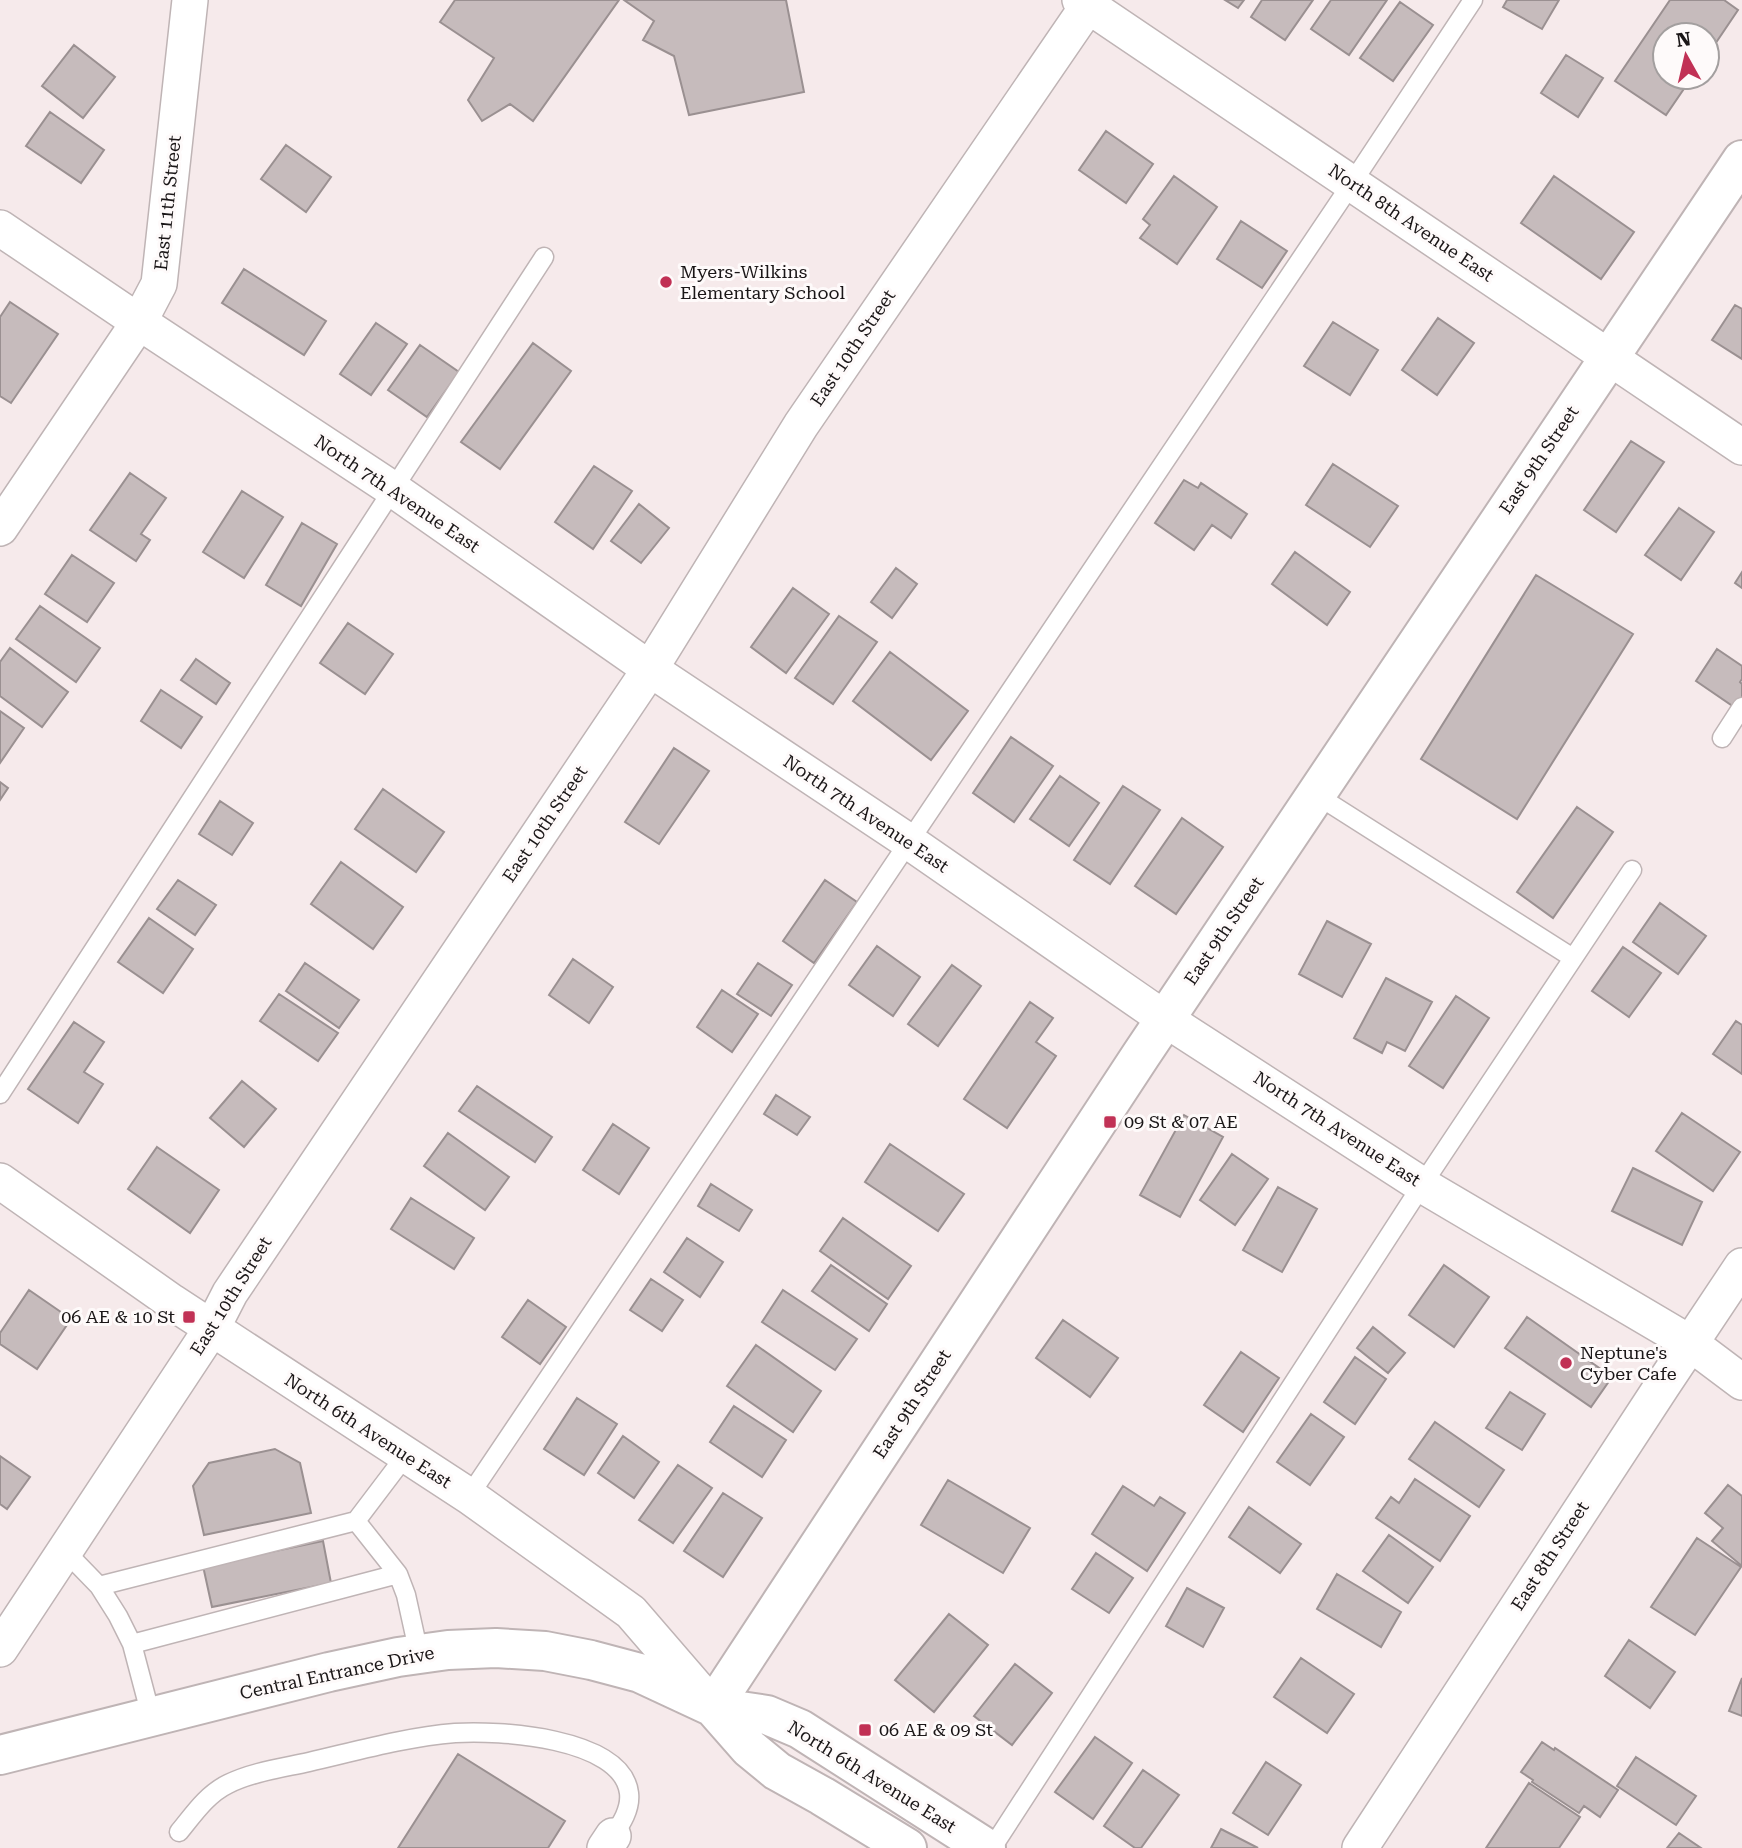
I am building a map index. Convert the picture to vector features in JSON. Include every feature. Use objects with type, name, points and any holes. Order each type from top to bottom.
[{"type":"street","name":"East 11th Street","points":[[0,528],[139,322],[159,284],[190,0]]},
{"type":"street","name":"North 8th Avenue East","points":[[1087,2],[1742,447]]},
{"type":"street","name":"East 10th Street","points":[[0,1649],[212,1328],[230,1293],[650,669],[800,425],[1087,2]]},
{"type":"street","name":"East 9th Street","points":[[713,1707],[1166,1018],[1742,159]]},
{"type":"street","name":"North 7th Avenue East","points":[[0,229],[394,490],[650,669],[1166,1018],[1422,1185],[1690,1343],[1742,1382]]},
{"type":"street","name":"North 6th Avenue East","points":[[0,1181],[172,1302],[468,1496],[631,1612],[749,1748],[778,1771],[907,1848]]},
{"type":"street","name":"East 8th Street","points":[[1360,1848],[1742,1266]]},
{"type":"street","name":"Central Entrance Drive","points":[[0,1755],[329,1672],[448,1650],[496,1648],[545,1651],[591,1660],[640,1673],[713,1707]]},
{"type":"street","name":"North 6th Avenue East","points":[[713,1707],[767,1715],[800,1729],[986,1848]]},
{"type":"lane","points":[[468,1496],[1473,0]]},
{"type":"lane","points":[[0,1094],[544,257]]},
{"type":"lane","points":[[1722,738],[1742,707]]},
{"type":"lane","points":[[1315,794],[1573,958]]},
{"type":"lane","points":[[992,1848],[1422,1185],[1632,870]]},
{"type":"lane","points":[[99,1586],[356,1521],[406,1455]]},
{"type":"lane","points":[[356,1521],[398,1574],[406,1595],[419,1654]]},
{"type":"lane","points":[[65,1551],[99,1586],[118,1616],[132,1644],[151,1716]]},
{"type":"lane","points":[[132,1644],[398,1574]]},
{"type":"lane","points":[[179,1832],[219,1788],[250,1776],[419,1738],[483,1733],[556,1741],[597,1755],[611,1764],[624,1777],[629,1794],[624,1819],[609,1842]]},
{"type":"building","points":[[455,0],[619,0],[533,121],[510,104],[482,121],[468,100],[494,58],[440,22]]},
{"type":"building","points":[[624,0],[786,0],[804,92],[689,115],[674,56],[643,40],[654,21]]},
{"type":"building","points":[[1225,0],[1244,0],[1238,8]]},
{"type":"building","points":[[1262,0],[1313,0],[1285,40],[1251,17]]},
{"type":"building","points":[[1331,0],[1387,0],[1349,55],[1311,29]]},
{"type":"building","points":[[1507,0],[1559,0],[1542,29],[1503,7]]},
{"type":"building","points":[[1670,0],[1724,0],[1738,10],[1721,35],[1721,21],[1656,21]]},
{"type":"building","points":[[1400,2],[1433,25],[1393,81],[1360,58]]},
{"type":"building","points":[[1651,28],[1651,91],[1682,91],[1666,115],[1615,81]]},
{"type":"building","points":[[74,45],[115,77],[83,118],[42,86]]},
{"type":"building","points":[[1566,55],[1603,78],[1578,117],[1541,93]]},
{"type":"building","points":[[50,112],[104,150],[81,183],[26,146]]},
{"type":"building","points":[[1106,131],[1153,164],[1126,203],[1079,170]]},
{"type":"building","points":[[286,145],[331,177],[306,212],[261,179]]},
{"type":"building","points":[[1174,176],[1217,207],[1177,264],[1140,238],[1150,225],[1143,219]]},
{"type":"building","points":[[1554,176],[1634,232],[1601,279],[1521,223]]},
{"type":"building","points":[[1241,221],[1287,251],[1262,288],[1217,259]]},
{"type":"building","points":[[244,269],[326,321],[304,355],[222,303]]},
{"type":"building","points":[[10,302],[58,334],[11,403],[0,396],[0,317]]},
{"type":"building","points":[[1735,305],[1742,309],[1742,359],[1712,340]]},
{"type":"building","points":[[1438,318],[1474,343],[1437,395],[1402,370]]},
{"type":"building","points":[[1333,322],[1378,350],[1350,395],[1304,366]]},
{"type":"building","points":[[376,323],[407,344],[371,395],[340,374]]},
{"type":"building","points":[[533,343],[571,371],[500,469],[461,442]]},
{"type":"building","points":[[420,345],[459,372],[427,417],[388,390]]},
{"type":"building","points":[[1631,441],[1664,462],[1616,532],[1584,510]]},
{"type":"building","points":[[1333,464],[1398,506],[1370,547],[1306,505]]},
{"type":"building","points":[[594,466],[632,491],[593,549],[555,522]]},
{"type":"building","points":[[130,473],[166,498],[141,534],[150,540],[136,561],[90,530]]},
{"type":"building","points":[[1184,480],[1198,488],[1201,483],[1247,514],[1231,538],[1212,525],[1194,550],[1155,523]]},
{"type":"building","points":[[242,491],[283,517],[244,578],[203,552]]},
{"type":"building","points":[[639,504],[669,528],[641,563],[611,541]]},
{"type":"building","points":[[1679,508],[1714,532],[1681,580],[1645,555]]},
{"type":"building","points":[[302,523],[337,544],[301,606],[266,585]]},
{"type":"building","points":[[1295,552],[1350,592],[1327,625],[1272,584]]},
{"type":"building","points":[[72,555],[114,583],[87,622],[45,594]]},
{"type":"building","points":[[896,568],[917,584],[892,618],[871,602]]},
{"type":"building","points":[[1742,572],[1742,588],[1735,583]]},
{"type":"building","points":[[1536,575],[1633,634],[1517,819],[1421,759]]},
{"type":"building","points":[[793,588],[829,614],[786,673],[751,647]]},
{"type":"building","points":[[40,606],[100,648],[76,682],[16,639]]},
{"type":"building","points":[[839,616],[877,642],[833,704],[795,678]]},
{"type":"building","points":[[348,623],[393,654],[365,694],[320,663]]},
{"type":"building","points":[[10,648],[68,692],[42,727],[0,696],[0,662]]},
{"type":"building","points":[[1717,649],[1742,666],[1742,701],[1737,709],[1696,681]]},
{"type":"building","points":[[890,652],[968,711],[931,760],[853,701]]},
{"type":"building","points":[[196,659],[230,683],[216,704],[181,680]]},
{"type":"building","points":[[161,690],[202,717],[181,748],[141,721]]},
{"type":"building","points":[[0,711],[24,728],[0,763]]},
{"type":"building","points":[[1011,737],[1053,766],[1014,822],[973,793]]},
{"type":"building","points":[[674,748],[709,771],[659,844],[625,822]]},
{"type":"building","points":[[1060,776],[1099,803],[1069,846],[1030,819]]},
{"type":"building","points":[[0,782],[8,788],[0,800]]},
{"type":"building","points":[[1123,786],[1160,810],[1110,884],[1074,860]]},
{"type":"building","points":[[383,789],[444,832],[416,872],[355,829]]},
{"type":"building","points":[[220,801],[253,823],[232,855],[199,834]]},
{"type":"building","points":[[1577,807],[1613,832],[1553,918],[1517,892]]},
{"type":"building","points":[[1182,818],[1223,847],[1176,914],[1135,886]]},
{"type":"building","points":[[341,862],[403,907],[373,949],[311,904]]},
{"type":"building","points":[[178,880],[216,905],[195,935],[157,909]]},
{"type":"building","points":[[825,880],[857,902],[814,963],[783,941]]},
{"type":"building","points":[[1660,903],[1706,936],[1678,974],[1633,942]]},
{"type":"building","points":[[149,918],[193,949],[163,993],[118,962]]},
{"type":"building","points":[[1327,921],[1371,944],[1342,997],[1299,974]]},
{"type":"building","points":[[877,946],[920,977],[893,1016],[849,985]]},
{"type":"building","points":[[1623,947],[1661,973],[1629,1017],[1592,991]]},
{"type":"building","points":[[573,959],[613,987],[589,1023],[549,995]]},
{"type":"building","points":[[305,963],[359,1000],[339,1028],[286,991]]},
{"type":"building","points":[[758,963],[792,985],[771,1016],[737,994]]},
{"type":"building","points":[[952,965],[981,986],[938,1046],[908,1024]]},
{"type":"building","points":[[1386,978],[1432,1002],[1405,1051],[1387,1042],[1382,1053],[1354,1038]]},
{"type":"building","points":[[722,990],[758,1014],[732,1052],[697,1027]]},
{"type":"building","points":[[279,994],[338,1033],[318,1061],[260,1021]]},
{"type":"building","points":[[1456,996],[1489,1018],[1443,1088],[1409,1066]]},
{"type":"building","points":[[1030,1002],[1053,1018],[1036,1042],[1056,1056],[1007,1128],[964,1099]]},
{"type":"building","points":[[1736,1021],[1742,1025],[1742,1074],[1713,1054]]},
{"type":"building","points":[[74,1022],[104,1042],[84,1072],[103,1084],[78,1123],[28,1089]]},
{"type":"building","points":[[242,1081],[276,1109],[244,1147],[210,1118]]},
{"type":"building","points":[[477,1086],[552,1137],[535,1162],[459,1111]]},
{"type":"building","points":[[776,1095],[810,1117],[797,1135],[764,1114]]},
{"type":"building","points":[[1682,1113],[1740,1152],[1713,1191],[1656,1151]]},
{"type":"building","points":[[1184,1115],[1223,1137],[1180,1217],[1140,1195]]},
{"type":"building","points":[[613,1124],[649,1148],[619,1194],[583,1170]]},
{"type":"building","points":[[448,1133],[509,1177],[485,1210],[424,1166]]},
{"type":"building","points":[[890,1144],[964,1194],[938,1231],[865,1182]]},
{"type":"building","points":[[157,1147],[219,1190],[190,1233],[128,1189]]},
{"type":"building","points":[[1232,1154],[1268,1179],[1235,1225],[1200,1200]]},
{"type":"building","points":[[1633,1168],[1702,1202],[1682,1245],[1612,1211]]},
{"type":"building","points":[[711,1184],[752,1210],[739,1231],[698,1206]]},
{"type":"building","points":[[1278,1187],[1317,1209],[1282,1272],[1243,1250]]},
{"type":"building","points":[[411,1198],[474,1238],[454,1269],[391,1229]]},
{"type":"building","points":[[843,1218],[911,1266],[888,1299],[820,1251]]},
{"type":"building","points":[[687,1238],[723,1262],[700,1297],[664,1272]]},
{"type":"building","points":[[831,1265],[887,1304],[869,1331],[812,1291]]},
{"type":"building","points":[[1444,1265],[1489,1297],[1454,1347],[1409,1315]]},
{"type":"building","points":[[651,1279],[683,1300],[662,1331],[630,1310]]},
{"type":"building","points":[[29,1290],[71,1319],[37,1369],[0,1344],[0,1333]]},
{"type":"building","points":[[783,1290],[857,1339],[835,1370],[762,1322]]},
{"type":"building","points":[[528,1300],[566,1327],[540,1364],[502,1337]]},
{"type":"building","points":[[1527,1317],[1612,1377],[1591,1407],[1505,1348]]},
{"type":"building","points":[[1063,1320],[1118,1358],[1090,1397],[1036,1358]]},
{"type":"building","points":[[1373,1327],[1405,1353],[1388,1373],[1357,1348]]},
{"type":"building","points":[[756,1345],[821,1391],[793,1432],[727,1386]]},
{"type":"building","points":[[1241,1352],[1279,1378],[1243,1432],[1204,1405]]},
{"type":"building","points":[[1355,1357],[1386,1379],[1355,1424],[1324,1402]]},
{"type":"building","points":[[1510,1392],[1545,1414],[1522,1450],[1486,1428]]},
{"type":"building","points":[[577,1398],[617,1424],[584,1475],[544,1449]]},
{"type":"building","points":[[734,1406],[786,1440],[762,1477],[710,1442]]},
{"type":"building","points":[[1311,1414],[1344,1437],[1310,1485],[1277,1462]]},
{"type":"building","points":[[1435,1422],[1504,1470],[1479,1507],[1409,1459]]},
{"type":"building","points":[[623,1436],[659,1462],[634,1498],[598,1473]]},
{"type":"building","points":[[275,1449],[300,1463],[311,1513],[204,1535],[193,1486],[209,1463]]},
{"type":"building","points":[[0,1456],[30,1477],[7,1509],[0,1504]]},
{"type":"building","points":[[678,1465],[712,1488],[673,1543],[639,1520]]},
{"type":"building","points":[[1415,1479],[1470,1516],[1440,1561],[1376,1518],[1391,1497],[1399,1503]]},
{"type":"building","points":[[948,1480],[1030,1528],[1003,1573],[921,1525]]},
{"type":"building","points":[[1728,1485],[1742,1496],[1742,1566],[1712,1541],[1723,1528],[1705,1513]]},
{"type":"building","points":[[1123,1486],[1154,1506],[1160,1497],[1185,1513],[1147,1571],[1092,1534]]},
{"type":"building","points":[[723,1493],[762,1518],[723,1577],[684,1551]]},
{"type":"building","points":[[1249,1507],[1301,1544],[1280,1573],[1229,1537]]},
{"type":"building","points":[[1389,1535],[1433,1567],[1408,1603],[1363,1571]]},
{"type":"building","points":[[1697,1538],[1741,1567],[1695,1635],[1651,1607]]},
{"type":"building","points":[[323,1541],[331,1583],[212,1607],[203,1566]]},
{"type":"building","points":[[1096,1553],[1133,1578],[1109,1613],[1072,1589]]},
{"type":"building","points":[[1337,1574],[1401,1612],[1381,1647],[1317,1609]]},
{"type":"building","points":[[1187,1588],[1224,1608],[1203,1647],[1166,1626]]},
{"type":"building","points":[[949,1614],[988,1645],[934,1712],[895,1680]]},
{"type":"building","points":[[1629,1640],[1675,1672],[1650,1708],[1605,1676]]},
{"type":"building","points":[[1301,1658],[1354,1694],[1327,1733],[1274,1697]]},
{"type":"building","points":[[1015,1664],[1052,1693],[1012,1745],[974,1716]]},
{"type":"building","points":[[1742,1678],[1742,1716],[1729,1711]]},
{"type":"building","points":[[1095,1737],[1132,1763],[1093,1819],[1055,1792]]},
{"type":"building","points":[[1542,1742],[1618,1790],[1600,1817],[1584,1806],[1579,1813],[1521,1772]]},
{"type":"building","points":[[458,1754],[565,1821],[548,1848],[398,1848]]},
{"type":"building","points":[[1636,1757],[1696,1796],[1676,1825],[1617,1786]]},
{"type":"building","points":[[1266,1762],[1301,1785],[1268,1835],[1233,1813]]},
{"type":"building","points":[[1143,1770],[1179,1795],[1141,1848],[1135,1848],[1104,1826]]},
{"type":"building","points":[[1529,1783],[1580,1817],[1559,1848],[1486,1848]]},
{"type":"building","points":[[1221,1829],[1258,1848],[1211,1848]]},
{"type":"building","points":[[1679,1833],[1701,1848],[1667,1848]]},
{"type":"place","name":"Myers-Wilkins Elementary School","points":[[666,282]]},
{"type":"place","name":"09 St & 07 AE","points":[[1110,1122]]},
{"type":"place","name":"06 AE & 10 St","points":[[189,1317]]},
{"type":"place","name":"Neptune's Cyber Cafe","points":[[1566,1363]]},
{"type":"place","name":"06 AE & 09 St","points":[[865,1730]]}]
